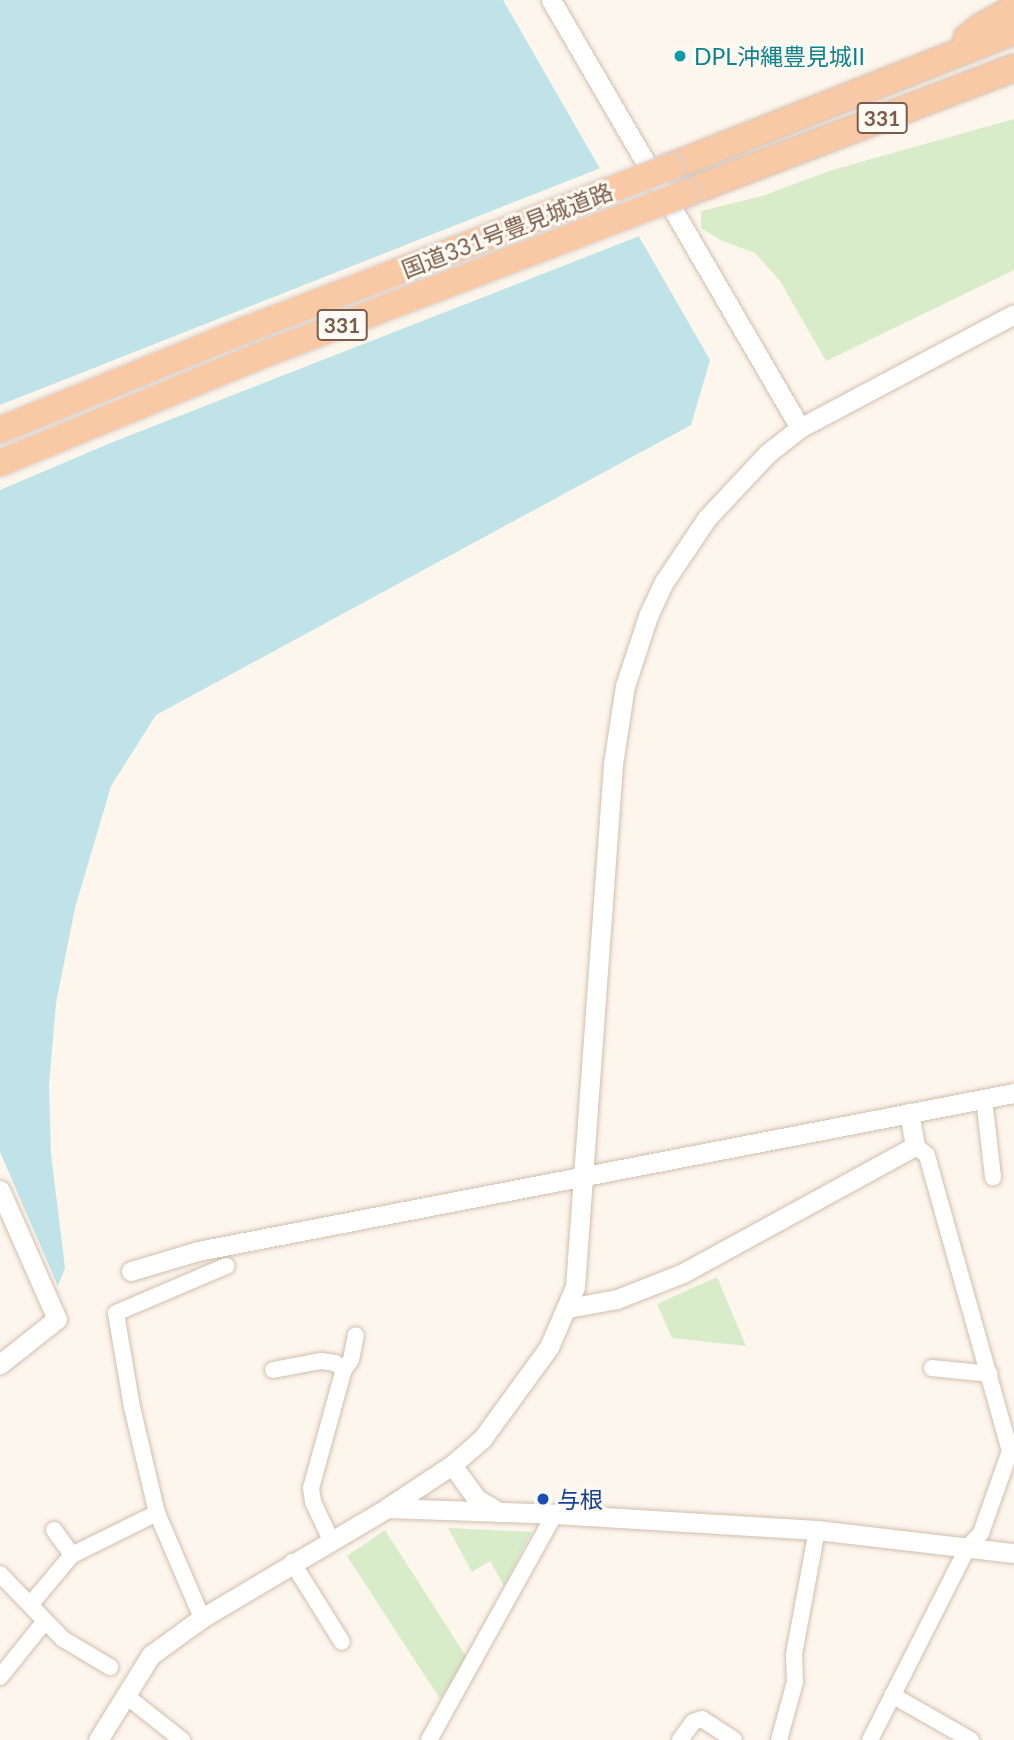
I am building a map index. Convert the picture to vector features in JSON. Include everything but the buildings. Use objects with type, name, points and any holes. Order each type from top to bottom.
[{"type":"highway","points":[[944,57],[981,27],[1014,9]]},
{"type":"highway","name":"国道331号豊見城道路","points":[[0,430],[248,329],[1014,32]]},
{"type":"highway","name":"国道331号豊見城道路","points":[[0,463],[257,357],[1014,68]]},
{"type":"highway","points":[[951,93],[1014,80]]},
{"type":"street","points":[[551,0],[800,428]]},
{"type":"street","points":[[98,1740],[151,1654],[202,1618],[292,1562],[387,1508],[452,1465],[482,1439],[511,1404],[549,1347],[568,1308],[578,1265],[613,764],[632,662],[664,582],[699,529],[751,471],[800,428],[1014,314]]},
{"type":"street","points":[[131,1271],[198,1251],[1014,1093]]},
{"type":"street","points":[[984,1099],[993,1177]]},
{"type":"street","points":[[870,1740],[968,1546],[981,1533],[1011,1456],[1009,1440],[927,1155],[915,1146],[909,1113]]},
{"type":"street","points":[[568,1308],[617,1299],[682,1273],[915,1146]]},
{"type":"street","points":[[0,1191],[57,1320],[0,1364]]},
{"type":"street","points":[[202,1618],[157,1513],[132,1408],[116,1313],[226,1266]]},
{"type":"street","points":[[331,1540],[313,1502],[311,1488],[344,1369],[351,1360],[356,1335]]},
{"type":"street","points":[[273,1370],[321,1361],[335,1363],[344,1369]]},
{"type":"street","points":[[932,1368],[990,1374]]},
{"type":"street","points":[[452,1465],[477,1499],[500,1512]]},
{"type":"street","points":[[387,1508],[555,1514],[817,1530],[1014,1553]]},
{"type":"street","points":[[30,1605],[72,1555],[157,1513]]},
{"type":"street","points":[[429,1740],[555,1514]]},
{"type":"street","points":[[54,1530],[72,1555]]},
{"type":"street","points":[[779,1740],[796,1682],[793,1654],[817,1530]]},
{"type":"street","points":[[292,1562],[342,1642]]},
{"type":"street","points":[[0,1574],[63,1639],[110,1667]]},
{"type":"street","points":[[0,1677],[45,1621]]},
{"type":"street","points":[[125,1695],[183,1740]]},
{"type":"street","points":[[892,1695],[971,1740]]},
{"type":"street","points":[[680,1740],[693,1723],[702,1719],[734,1740]]},
{"type":"green space","points":[[1014,119],[1014,270],[826,361],[780,281],[755,253],[720,240],[701,228],[701,211],[762,196],[832,170]]},
{"type":"green space","points":[[717,1277],[746,1346],[672,1338],[657,1304]]},
{"type":"green space","points":[[448,1528],[532,1532],[504,1586],[490,1561],[472,1572]]},
{"type":"green space","points":[[385,1530],[467,1658],[440,1699],[347,1556]]},
{"type":"water","points":[[0,0],[503,0],[710,360],[691,425],[156,715],[111,786],[75,908],[56,1003],[49,1085],[51,1154],[65,1268],[58,1286],[0,1152]]},
{"type":"pier","points":[[603,167],[642,235],[113,442],[0,490],[0,405]]},
{"type":"place","name":"DPL沖縄豊見城II","points":[[680,56]]},
{"type":"place","name":"与根","points":[[543,1499]]}]
